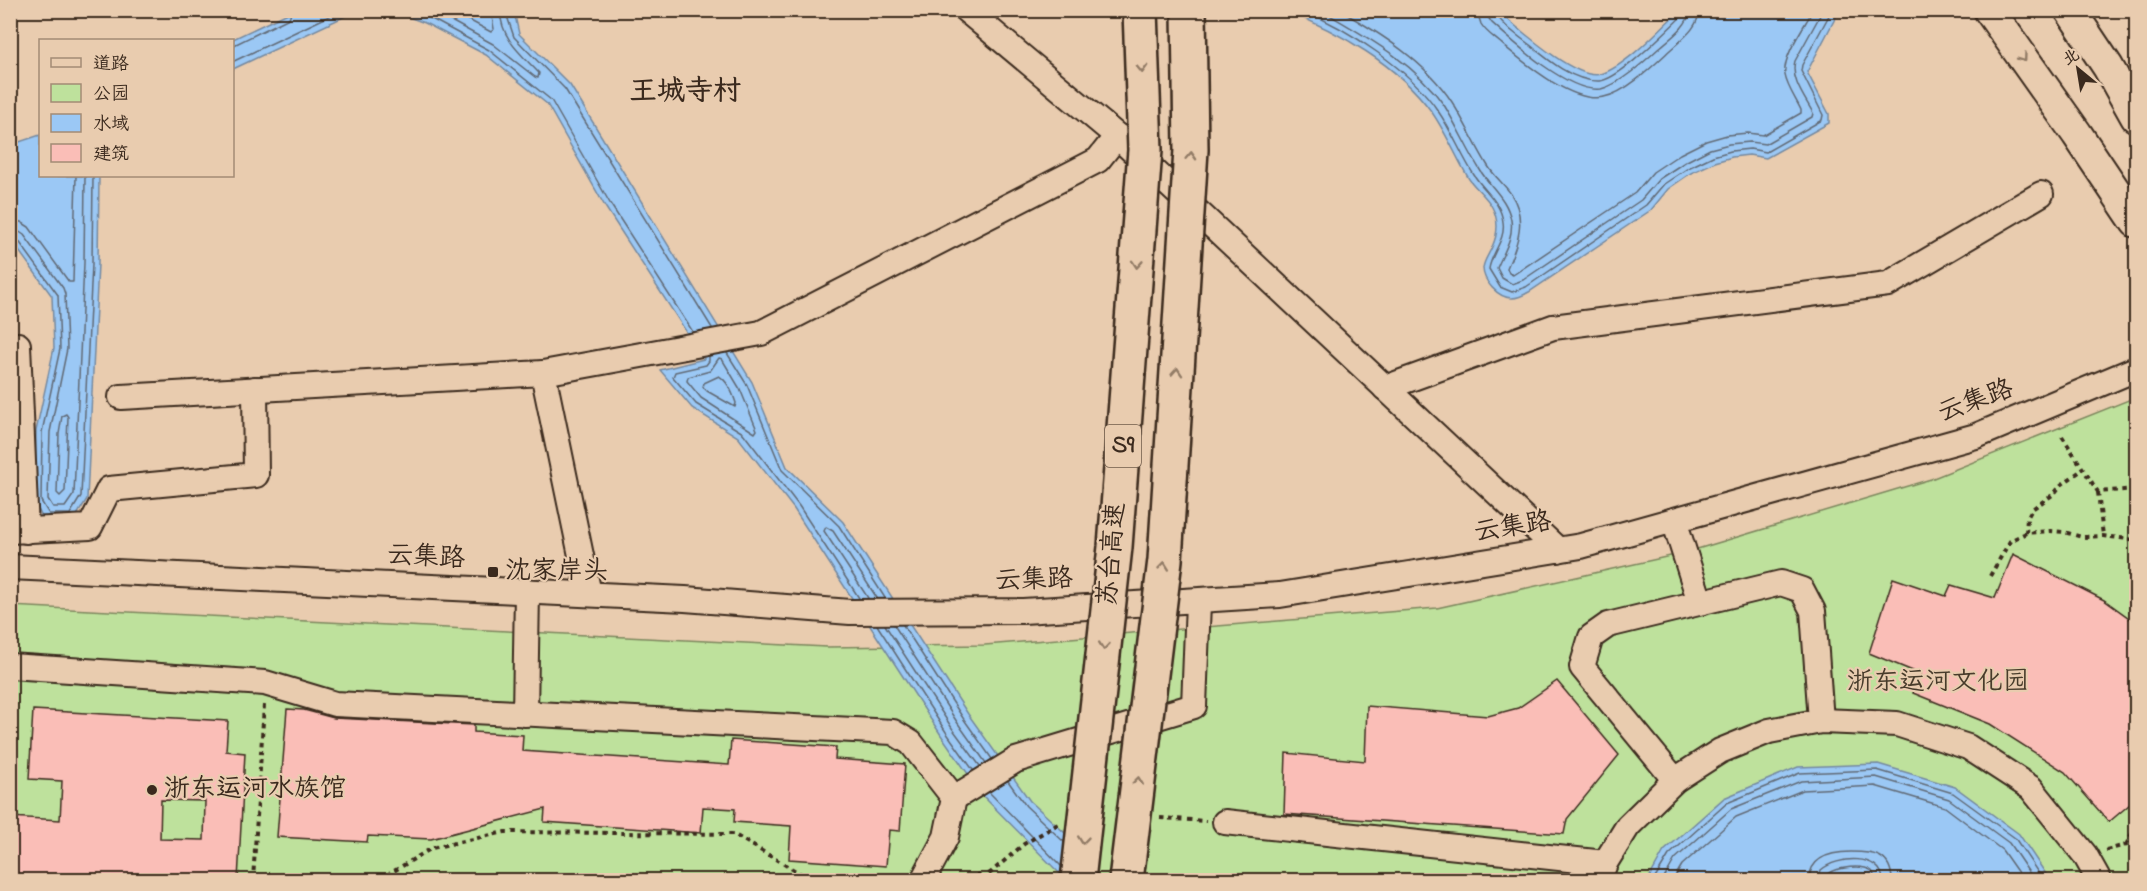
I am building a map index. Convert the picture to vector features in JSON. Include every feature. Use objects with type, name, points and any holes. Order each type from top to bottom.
[{"type":"highway","name":"苏台高速","points":[[1078,880],[1115,547],[1145,150],[1140,10]]},
{"type":"highway","name":"苏台高速","points":[[1126,880],[1165,560],[1191,150],[1189,10]]},
{"type":"main road","points":[[1989,10],[2136,222]]},
{"type":"main road","points":[[2070,10],[2108,67],[2136,117]]},
{"type":"street","points":[[966,10],[1117,136],[1558,550]]},
{"type":"street","points":[[121,397],[543,374],[761,333],[1098,160],[1117,136]]},
{"type":"street","points":[[1385,388],[1552,327],[1888,284],[2041,194]]},
{"type":"street","points":[[18,345],[18,531],[90,527],[109,489],[256,475],[255,389]]},
{"type":"street","name":"云集路","points":[[18,568],[685,599],[850,612],[1023,611],[1280,596],[1581,546],[1976,436],[2136,369]]},
{"type":"street","points":[[543,374],[589,594]]},
{"type":"street","points":[[1674,520],[1701,602]]},
{"type":"street","points":[[1675,780],[1582,667],[1591,637],[1608,625],[1781,583],[1802,590],[1814,611],[1821,721]]},
{"type":"street","points":[[525,714],[527,591]]},
{"type":"street","points":[[923,880],[946,837],[954,798],[1016,760],[1194,706],[1198,602]]},
{"type":"street","points":[[10,666],[265,683],[335,704],[892,732],[911,743],[954,798]]},
{"type":"street","points":[[1225,822],[1602,872],[1628,826],[1675,780],[1720,751],[1769,731],[1821,721],[1897,724],[1968,747],[2031,788],[2085,855],[2099,880]]},
{"type":"path","points":[[2062,436],[2098,492],[2103,536]]},
{"type":"path","points":[[2026,533],[2027,518],[2032,509],[2082,470]]},
{"type":"path","points":[[2098,492],[2136,489]]},
{"type":"path","points":[[1990,576],[2010,541],[2026,533],[2050,531],[2082,537],[2103,536],[2136,540]]},
{"type":"path","points":[[253,880],[265,683]]},
{"type":"path","points":[[2085,855],[2126,845],[2136,826]]},
{"type":"path","points":[[379,880],[432,848],[505,832],[733,834],[812,880]]},
{"type":"path","points":[[2126,845],[2136,854]]},
{"type":"path","points":[[977,873],[982,880]]},
{"type":"green space","name":"浙东运河文化园","points":[[2136,397],[2136,880],[11,880],[10,606],[827,647],[985,645],[1437,608],[1684,553],[1931,479]]},
{"type":"water","points":[[292,11],[356,11],[234,69],[233,39]]},
{"type":"water","points":[[392,11],[514,11],[519,34],[570,85],[752,382],[787,467],[843,522],[968,714],[1030,801],[1065,833],[1101,880],[1066,880],[984,797],[794,509],[738,437],[692,408],[660,370],[704,359],[606,208],[547,104],[486,55],[425,23]]},
{"type":"water","points":[[1286,11],[1498,11],[1532,40],[1563,62],[1577,70],[1590,74],[1601,74],[1621,63],[1679,11],[1839,11],[1807,72],[1829,114],[1829,123],[1766,158],[1749,155],[1732,157],[1691,173],[1668,189],[1651,210],[1529,292],[1512,298],[1507,297],[1492,288],[1483,268],[1496,232],[1497,222],[1492,207],[1469,179],[1431,111],[1402,79],[1366,51]]},
{"type":"water","points":[[39,135],[39,177],[99,177],[98,264],[87,499],[74,520],[44,521],[35,503],[36,431],[54,348],[52,296],[11,240],[10,145]]},
{"type":"water","points":[[1878,764],[1955,787],[2019,834],[2050,880],[1871,880],[1867,874],[1839,874],[1827,880],[1648,880],[1664,851],[1724,798],[1798,767]]},
{"type":"building","points":[[2013,554],[2104,600],[2136,623],[2136,799],[2109,822],[2065,772],[1990,724],[1913,693],[1920,674],[1869,653],[1893,578],[1946,596],[1951,585],[1995,598]]},
{"type":"building","points":[[1557,681],[1619,755],[1567,819],[1564,834],[1284,814],[1286,753],[1365,761],[1367,706],[1488,716],[1518,708]]},
{"type":"building","points":[[287,709],[304,710],[334,718],[474,725],[474,732],[523,735],[522,751],[729,765],[731,740],[836,747],[835,759],[905,764],[900,831],[889,830],[886,866],[789,859],[791,826],[734,822],[735,809],[703,807],[701,833],[544,822],[545,809],[431,839],[368,836],[367,842],[277,837]]},
{"type":"building","name":"浙东运河水族馆","points":[[33,710],[228,721],[226,751],[245,753],[238,880],[10,880],[10,817],[60,820],[62,781],[29,779]],"holes":[[[161,800],[205,801],[204,840],[160,839]]]},
{"type":"place","name":"沈家岸头","points":[[493,572]]},
{"type":"place","name":"浙东运河水族馆","points":[[152,790]]},
{"type":"district","name":"王城寺村","points":[[685,92]]}]
